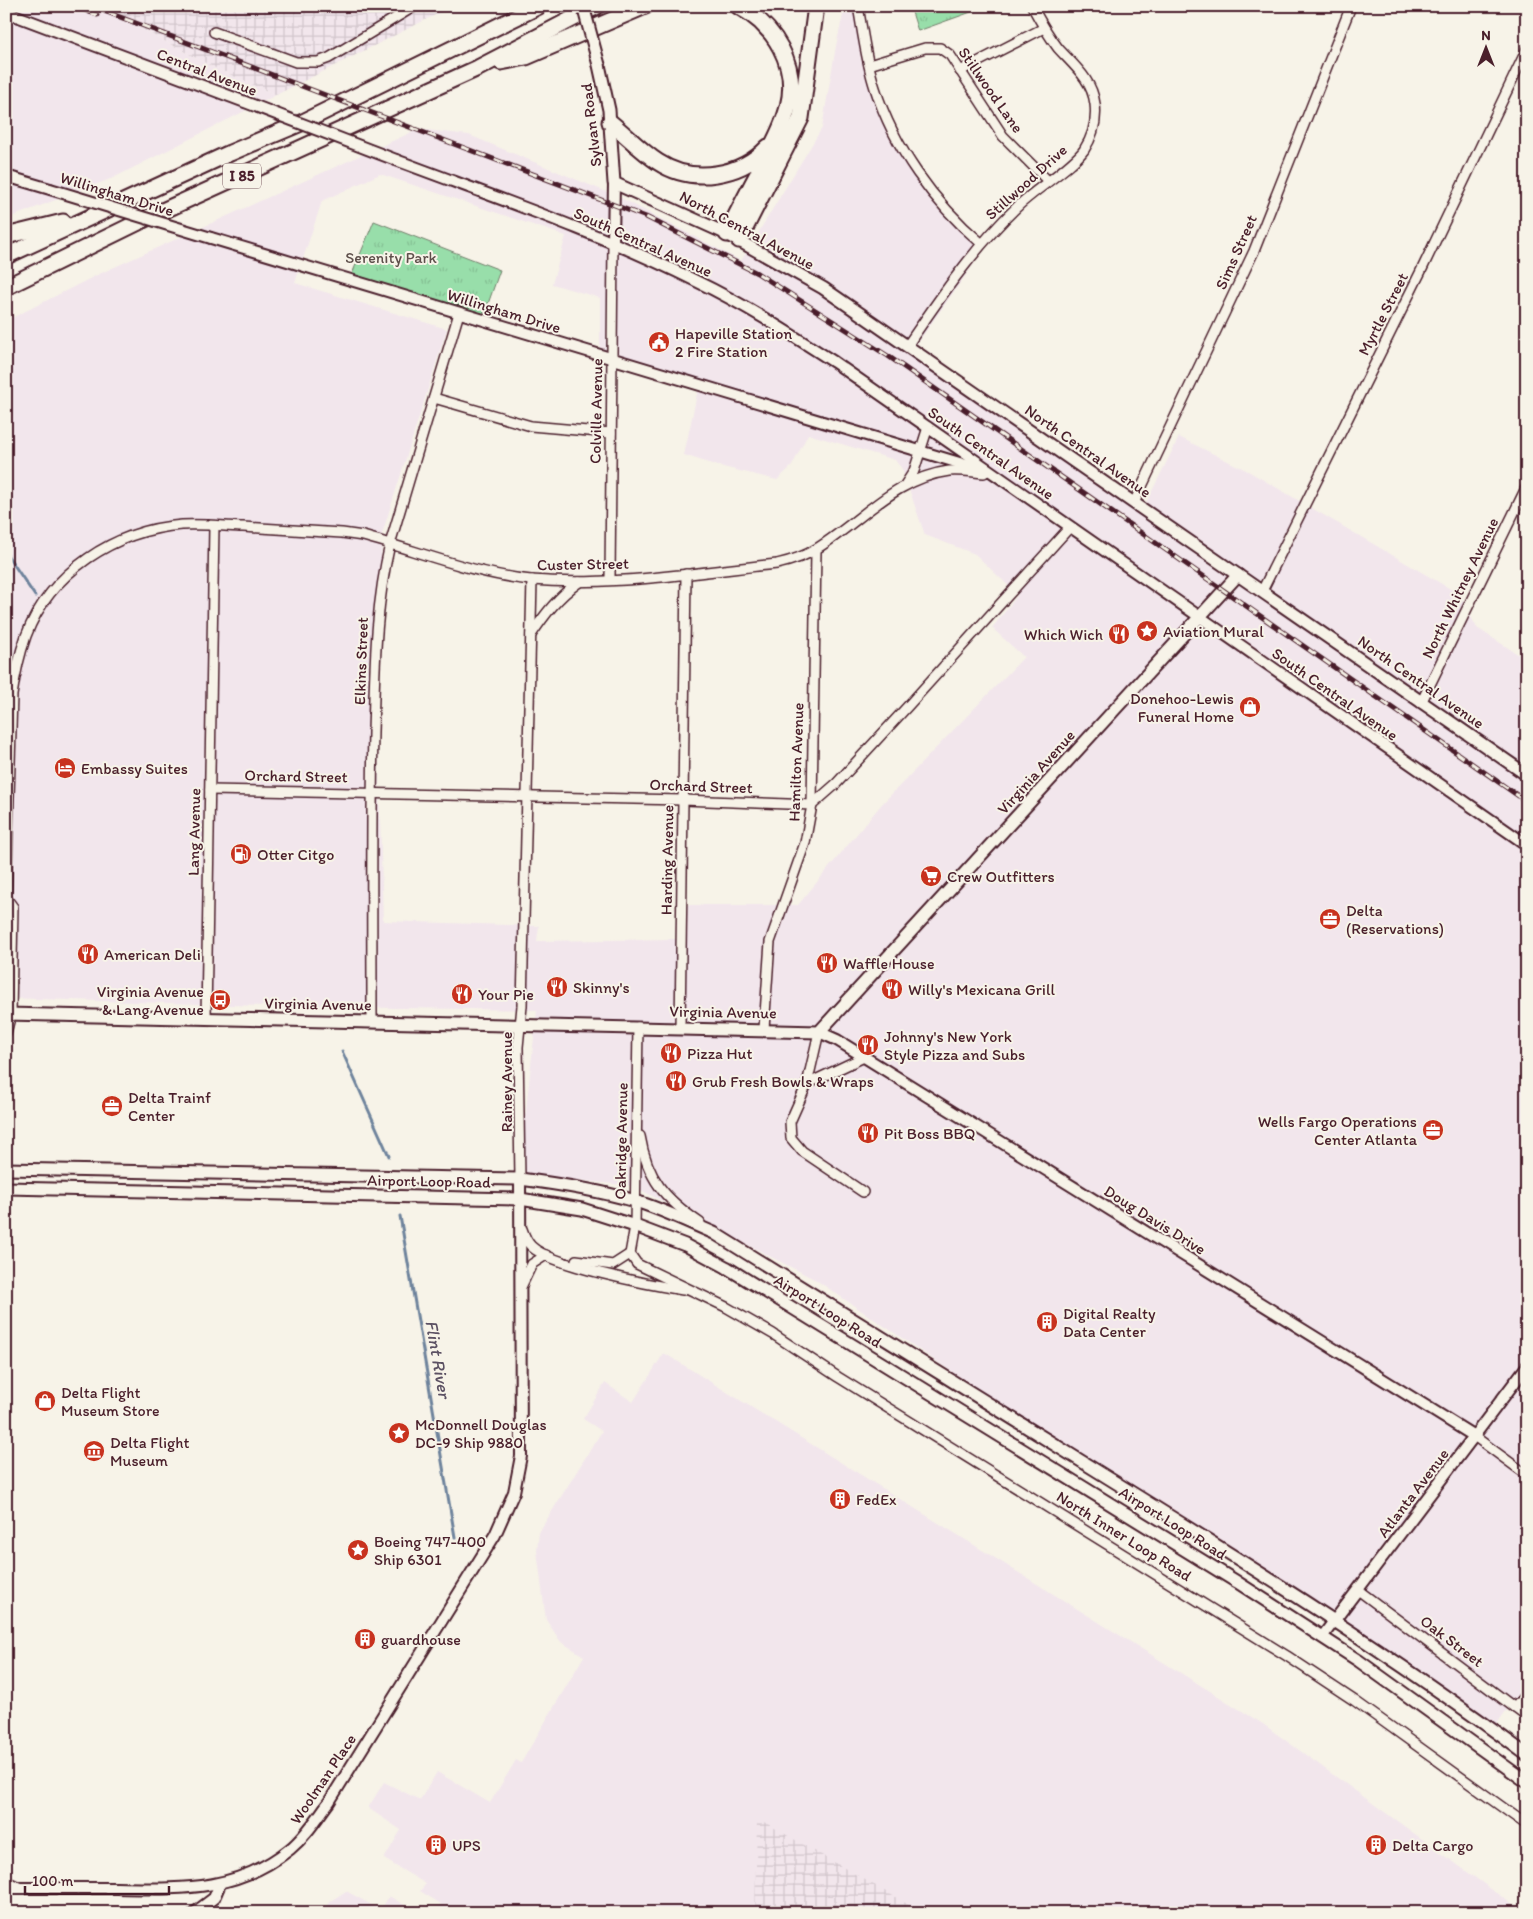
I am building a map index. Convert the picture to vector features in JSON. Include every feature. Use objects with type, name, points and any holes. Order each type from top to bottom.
[{"type":"highway","name":"I 85","points":[[6,256],[301,123],[539,6]]},
{"type":"highway","name":"I 85","points":[[6,287],[147,218],[478,68],[598,6]]},
{"type":"highway","points":[[478,68],[526,57],[645,6]]},
{"type":"highway","points":[[733,237],[789,105],[789,70],[784,53],[775,36],[764,24],[738,6]]},
{"type":"highway","points":[[733,237],[793,136],[801,118],[816,6]]},
{"type":"highway","points":[[610,122],[658,162],[689,174],[705,175],[736,169],[762,154],[775,140]]},
{"type":"highway","points":[[6,236],[96,214]]},
{"type":"main road","name":"Sylvan Road","points":[[583,6],[599,65],[610,122],[614,183]]},
{"type":"main road","name":"North Central Avenue","points":[[614,183],[733,237],[823,288],[1527,775]]},
{"type":"main road","name":"Virginia Avenue","points":[[9,1014],[764,1029],[819,1032],[1238,575]]},
{"type":"main road","name":"Airport Loop Road","points":[[6,1169],[520,1179],[567,1185],[634,1201],[714,1233],[1335,1620],[1468,1711],[1527,1755]]},
{"type":"main road","name":"Airport Loop Road","points":[[6,1188],[520,1199],[582,1209],[685,1245],[726,1267],[1222,1573],[1367,1667],[1527,1782]]},
{"type":"street","points":[[214,32],[296,62],[318,62],[329,58],[415,6]]},
{"type":"street","points":[[858,6],[869,65],[887,118],[904,151],[941,204],[958,224],[981,243]]},
{"type":"street","name":"Stillwood Drive","points":[[907,346],[981,243],[1018,206],[1082,152],[1090,139],[1095,123],[1095,102],[1089,84],[1082,72],[1044,28],[1032,6]]},
{"type":"street","name":"Sims Street","points":[[1134,503],[1254,251],[1351,6]]},
{"type":"street","name":"Central Avenue","points":[[6,12],[396,160]]},
{"type":"street","points":[[960,71],[1044,28]]},
{"type":"street","name":"Stillwood Lane","points":[[869,65],[925,48],[940,48],[950,55],[1003,136],[1048,180]]},
{"type":"street","name":"Myrtle Street","points":[[1262,591],[1418,278],[1527,49]]},
{"type":"street","name":"South Central Avenue","points":[[396,160],[613,243],[698,281],[778,326],[928,427],[1527,845]]},
{"type":"street","name":"Willingham Drive","points":[[6,176],[612,360],[994,473]]},
{"type":"street","name":"Sylvan Road","points":[[613,243],[614,183]]},
{"type":"street","name":"Colville Avenue","points":[[610,580],[613,243]]},
{"type":"street","name":"Elkins Street","points":[[372,1021],[372,793],[376,619],[381,582],[390,544],[459,313]]},
{"type":"street","points":[[434,398],[531,426],[611,432]]},
{"type":"street","points":[[905,486],[914,471],[928,427]]},
{"type":"street","name":"Custer Street","points":[[6,1033],[9,1014],[12,907],[7,900],[12,695],[17,664],[26,634],[41,607],[58,584],[79,565],[102,549],[128,537],[155,529],[183,525],[214,526],[342,532],[489,572],[532,580],[579,582],[686,574],[777,564],[797,559],[816,550],[880,501],[905,486],[949,471],[994,473]]},
{"type":"street","name":"North Whitney Avenue","points":[[1421,703],[1527,486]]},
{"type":"street","name":"Lang Avenue","points":[[206,1018],[214,526]]},
{"type":"street","points":[[812,805],[836,784],[1070,527]]},
{"type":"street","name":"Hamilton Avenue","points":[[764,1029],[770,942],[805,843],[812,805],[816,550]]},
{"type":"street","name":"Harding Avenue","points":[[680,1028],[686,574]]},
{"type":"street","name":"Rainey Avenue","points":[[501,1525],[514,1492],[521,1456],[518,1047],[528,797],[532,580]]},
{"type":"street","points":[[530,635],[548,609],[564,593],[579,582]]},
{"type":"street","name":"Orchard Street","points":[[210,790],[683,800],[812,805]]},
{"type":"street","name":"Oakridge Avenue","points":[[630,1254],[635,1226],[638,1027]]},
{"type":"street","points":[[819,1032],[807,1084],[790,1122],[791,1138],[802,1151],[863,1192]]},
{"type":"street","name":"Doug Davis Drive","points":[[819,1032],[864,1057],[1474,1436]]},
{"type":"street","points":[[807,1084],[864,1057]]},
{"type":"street","name":"Airport Loop Road","points":[[636,1114],[643,1154],[656,1183],[677,1207],[714,1233]]},
{"type":"street","name":"North Inner Loop Road","points":[[520,1224],[525,1239],[532,1247],[546,1255],[627,1280],[693,1292]]},
{"type":"street","name":"North Inner Loop Road","points":[[546,1255],[613,1265],[630,1254],[637,1264],[726,1307],[773,1334],[838,1377],[1294,1660],[1363,1706],[1527,1825]]},
{"type":"street","points":[[521,1287],[532,1264],[546,1255]]},
{"type":"street","name":"Atlanta Avenue","points":[[1322,1637],[1527,1366]]},
{"type":"street","points":[[1474,1436],[1527,1475]]},
{"type":"street","name":"Woolman Place","points":[[6,1888],[173,1889],[220,1884],[265,1866],[290,1849],[329,1802],[501,1525]]},
{"type":"street","name":"Oak Street","points":[[1358,1590],[1527,1717]]},
{"type":"street","points":[[1515,1708],[1527,1692]]},
{"type":"street","points":[[6,1881],[21,1888]]},
{"type":"street","points":[[194,1913],[214,1898],[220,1884]]},
{"type":"shaded area","points":[[6,6],[99,6],[213,67],[276,95],[113,178],[6,219]]},
{"type":"shaded area","points":[[99,6],[453,6],[276,95],[213,67]]},
{"type":"shaded area","points":[[845,6],[858,6],[887,118],[941,204],[982,252],[916,345],[1146,503],[1179,437],[1248,471],[1459,594],[1477,628],[1527,660],[1527,1682],[1490,1733],[1360,1639],[1050,1438],[816,1280],[633,1186],[519,1174],[537,1010],[266,1006],[6,998],[6,321],[97,275],[419,129],[469,135],[621,198],[741,261],[822,128]],"holes":[[[380,174],[566,236],[552,284],[600,298],[600,350],[700,380],[684,455],[715,465],[777,480],[792,466],[808,434],[895,460],[902,469],[925,535],[975,554],[1018,595],[992,628],[1024,657],[881,805],[798,905],[677,905],[676,939],[537,941],[539,926],[383,921],[376,679],[382,534],[447,329],[295,283],[322,201]]]},
{"type":"shaded area","points":[[664,1353],[1263,1724],[1524,1913],[437,1913],[441,1904],[420,1891],[426,1884],[384,1859],[401,1830],[368,1808],[384,1782],[420,1800],[437,1772],[490,1803],[516,1760],[521,1763],[584,1656],[561,1642],[546,1620],[537,1551],[539,1532],[602,1431],[583,1419],[605,1383],[633,1402]]},
{"type":"shaded area","points":[[757,1818],[923,1913],[755,1913]]},
{"type":"shaded area","points":[[346,1891],[381,1910],[389,1896],[418,1913],[323,1913],[329,1902]]},
{"type":"green space","points":[[910,6],[988,6],[918,31]]},
{"type":"green space","name":"Serenity Park","points":[[374,221],[500,270],[484,315],[352,274]]},
{"type":"waterway","name":"Flint River","points":[[6,553],[35,596]]},
{"type":"waterway","name":"Flint River","points":[[342,1051],[389,1156]]},
{"type":"waterway","name":"Flint River","points":[[400,1216],[455,1537]]},
{"type":"railway","points":[[74,6],[97,15]]},
{"type":"railway","points":[[91,6],[646,217],[757,273],[888,356],[1527,802]]},
{"type":"place","name":"Hapeville Station 2 Fire Station","points":[[659,342]]},
{"type":"place","name":"Aviation Mural","points":[[1147,631]]},
{"type":"place","name":"Which Wich","points":[[1119,634]]},
{"type":"place","name":"Donehoo-Lewis Funeral Home","points":[[1250,707]]},
{"type":"place","name":"Embassy Suites","points":[[65,768]]},
{"type":"place","name":"Otter Citgo","points":[[241,854]]},
{"type":"place","name":"Crew Outfitters","points":[[931,876]]},
{"type":"place","name":"Delta (Reservations)","points":[[1330,919]]},
{"type":"place","name":"American Deli","points":[[88,954]]},
{"type":"place","name":"Waffle House","points":[[827,963]]},
{"type":"place","name":"Skinny's","points":[[557,987]]},
{"type":"place","name":"Willy's Mexicana Grill","points":[[892,989]]},
{"type":"place","name":"Your Pie","points":[[462,994]]},
{"type":"place","name":"Virginia Avenue & Lang Avenue","points":[[220,1000]]},
{"type":"place","name":"Johnny's New York Style Pizza and Subs","points":[[868,1045]]},
{"type":"place","name":"Pizza Hut","points":[[671,1053]]},
{"type":"place","name":"Grub Fresh Bowls & Wraps","points":[[676,1081]]},
{"type":"place","name":"Delta Trainf Center","points":[[112,1106]]},
{"type":"place","name":"Wells Fargo Operations Center Atlanta","points":[[1433,1130]]},
{"type":"place","name":"Pit Boss BBQ","points":[[868,1133]]},
{"type":"place","name":"Digital Realty Data Center","points":[[1047,1322]]},
{"type":"place","name":"Delta Flight Museum Store","points":[[45,1401]]},
{"type":"place","name":"McDonnell Douglas DC-9 Ship 9880","points":[[399,1433]]},
{"type":"place","name":"Delta Flight Museum","points":[[94,1451]]},
{"type":"place","name":"FedEx","points":[[840,1499]]},
{"type":"place","name":"Boeing 747-400 Ship 6301","points":[[358,1550]]},
{"type":"place","name":"guardhouse","points":[[365,1639]]},
{"type":"place","name":"UPS","points":[[436,1845]]},
{"type":"place","name":"Delta Cargo","points":[[1376,1845]]}]
